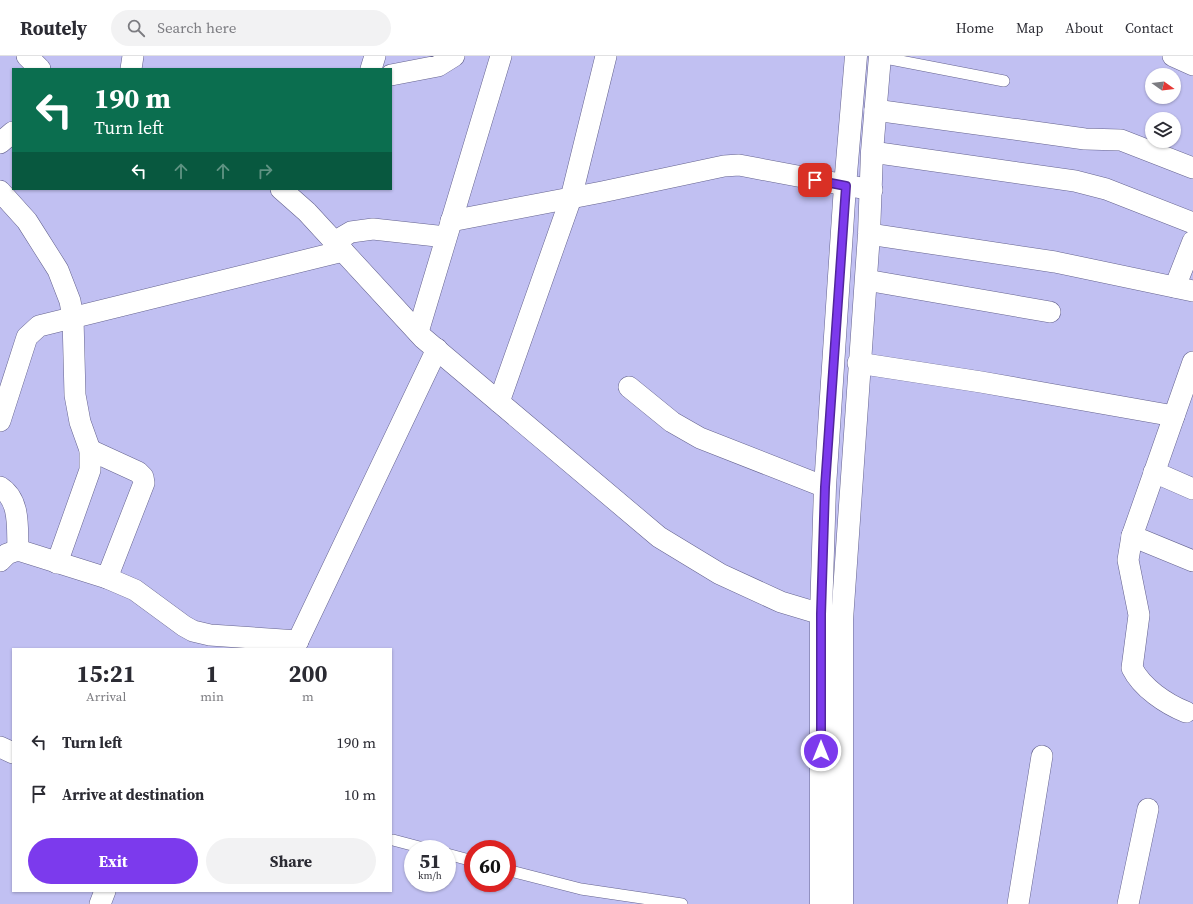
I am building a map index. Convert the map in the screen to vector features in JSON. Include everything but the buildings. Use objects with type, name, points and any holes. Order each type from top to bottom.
[{"type":"main road","points":[[838,903],[821,614],[825,487],[856,56]]},
{"type":"main road","points":[[838,903],[842,620],[852,498],[858,363],[866,280],[872,190],[872,152],[880,56]]},
{"type":"street","points":[[27,56],[39,68]]},
{"type":"street","points":[[131,68],[133,56]]},
{"type":"street","points":[[371,68],[375,56]]},
{"type":"street","points":[[392,75],[438,66],[454,56]]},
{"type":"street","points":[[418,332],[501,56]]},
{"type":"street","points":[[499,402],[571,198],[606,56]]},
{"type":"street","points":[[1173,56],[1193,65]]},
{"type":"street","points":[[875,110],[1085,139],[1121,140],[1193,168]]},
{"type":"street","points":[[0,143],[12,133]]},
{"type":"street","points":[[872,152],[1075,181],[1106,189],[1193,223]]},
{"type":"street","points":[[0,421],[27,338],[39,326],[339,246],[351,232],[373,229],[449,229],[571,198],[724,166],[739,165],[872,190]]},
{"type":"street","points":[[282,190],[307,212],[418,332],[659,537],[720,574],[781,602],[821,614]]},
{"type":"street","points":[[0,191],[27,221],[58,270],[70,301],[73,318],[74,395],[80,422],[90,450],[90,470],[57,563]]},
{"type":"street","points":[[869,234],[1055,262],[1184,289],[1193,241]]},
{"type":"street","points":[[866,280],[1050,312]]},
{"type":"street","points":[[0,561],[7,554],[18,550],[107,578],[135,590],[193,631],[210,635],[296,645],[437,349]]},
{"type":"street","points":[[1186,712],[1170,705],[1153,692],[1142,683],[1132,668],[1139,615],[1128,560],[1132,536],[1193,362]]},
{"type":"street","points":[[858,363],[988,383],[1174,416]]},
{"type":"street","points":[[629,388],[672,422],[700,438],[825,487]]},
{"type":"street","points":[[90,450],[138,472],[144,483],[107,578]]},
{"type":"street","points":[[1154,472],[1193,489]]},
{"type":"street","points":[[0,487],[11,500],[17,514],[18,550]]},
{"type":"street","points":[[1132,536],[1193,561]]},
{"type":"street","points":[[0,747],[12,753]]},
{"type":"street","points":[[1018,904],[1042,756]]},
{"type":"street","points":[[1128,904],[1148,809]]},
{"type":"street","points":[[100,904],[105,892]]},
{"type":"lane","points":[[880,56],[1004,81]]},
{"type":"lane","points":[[394,840],[404,843]]},
{"type":"lane","points":[[516,872],[581,889],[682,904]]},
{"type":"route","points":[[815,180],[846,186],[825,487],[821,614],[821,751]]}]
